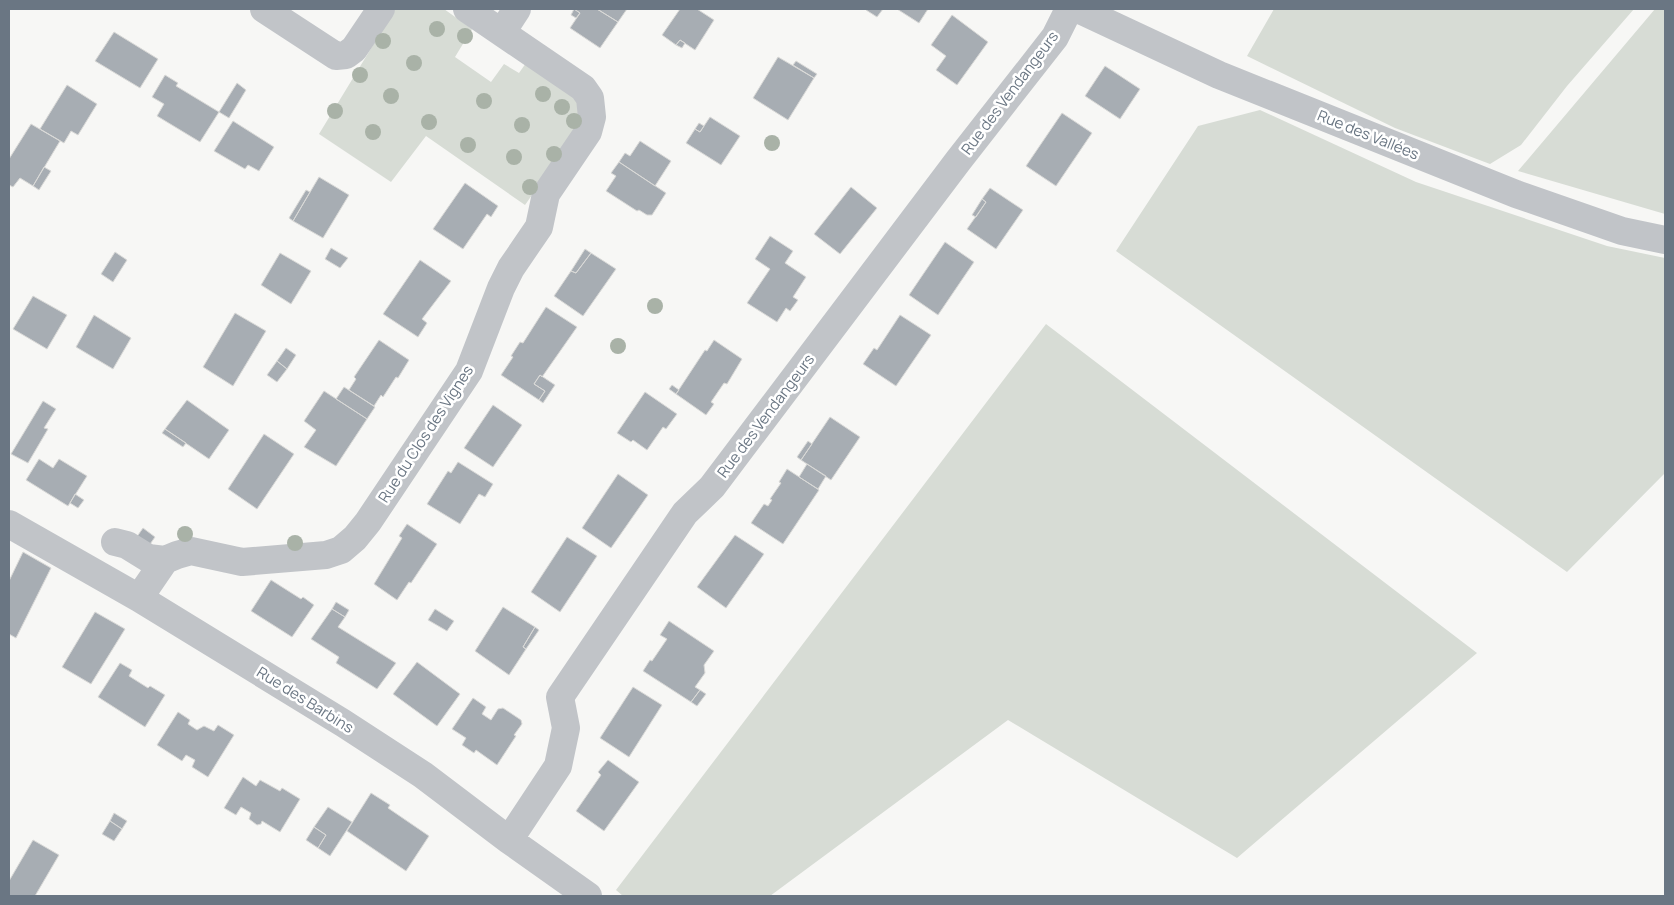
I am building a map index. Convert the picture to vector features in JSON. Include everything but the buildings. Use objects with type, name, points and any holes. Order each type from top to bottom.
[{"type":"street","points":[[264,9],[336,56],[346,56],[354,49],[381,9]]},
{"type":"street","name":"Rue du Clos des Vignes","points":[[166,560],[190,551],[242,562],[326,555],[341,550],[356,538],[368,522],[469,370],[501,288],[511,268],[539,228],[546,194],[588,132],[592,117],[590,98],[583,88],[467,9]]},
{"type":"street","points":[[502,32],[517,9]]},
{"type":"street","name":"Rue des Vendangeurs","points":[[509,840],[558,766],[566,728],[560,698],[686,514],[712,487],[958,161],[1055,37],[1069,9]]},
{"type":"street","name":"Rue des Vallées","points":[[1078,9],[1219,75],[1516,194],[1622,231],[1665,240]]},
{"type":"street","name":"Rue des Barbins","points":[[9,524],[139,598],[343,723],[423,775],[509,840],[588,896]]},
{"type":"street","points":[[115,542],[127,545],[148,558],[166,560],[139,598]]},
{"type":"shaded area","points":[[395,9],[444,9],[472,29],[455,57],[491,82],[504,64],[519,73],[526,63],[568,89],[581,105],[575,134],[525,205],[426,136],[391,182],[319,134]]},
{"type":"shaded area","points":[[1274,9],[1634,9],[1567,86],[1521,145],[1490,164],[1395,128],[1247,56]]},
{"type":"shaded area","points":[[1655,9],[1665,9],[1665,214],[1518,171]]},
{"type":"shaded area","points":[[1260,110],[1416,182],[1607,246],[1665,258],[1665,473],[1567,572],[1116,251],[1198,126]]},
{"type":"shaded area","points":[[1046,324],[1477,653],[1237,858],[1008,720],[770,896],[623,896],[616,890]]}]
